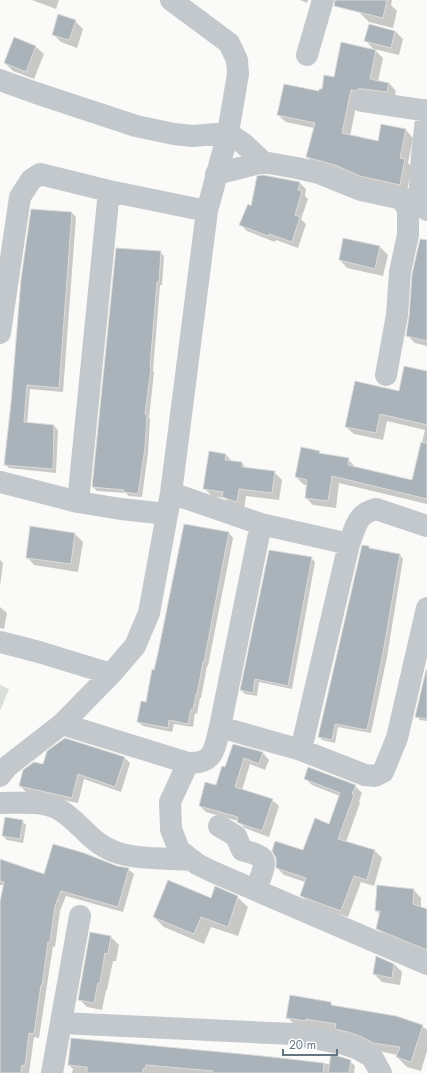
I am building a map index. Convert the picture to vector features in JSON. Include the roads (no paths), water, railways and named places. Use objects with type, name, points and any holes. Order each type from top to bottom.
[{"type":"street","points":[[0,776],[8,766],[62,724],[111,674],[135,646],[149,613],[171,493],[207,211],[228,133],[238,74],[237,60],[229,43],[171,0]]},
{"type":"street","points":[[307,55],[323,0]]},
{"type":"street","points":[[0,80],[136,126],[174,134],[193,136],[228,133],[244,144],[263,162]]},
{"type":"street","points":[[362,101],[427,111],[416,203],[408,210],[408,235],[400,272],[397,315],[386,375]]},
{"type":"street","points":[[216,174],[263,162],[319,173],[361,190],[416,203]]},
{"type":"street","points":[[0,333],[20,197],[31,180],[40,174],[109,191],[207,211]]},
{"type":"street","points":[[78,502],[109,191]]},
{"type":"street","points":[[0,482],[78,502],[167,514]]},
{"type":"street","points":[[171,493],[261,524],[349,544]]},
{"type":"street","points":[[301,750],[349,544],[361,515],[376,509],[427,526]]},
{"type":"street","points":[[62,724],[188,763],[198,763],[208,759],[212,754],[220,727],[261,524]]},
{"type":"street","points":[[220,727],[301,750],[365,775],[375,776],[383,772],[397,738],[427,608]]},
{"type":"street","points":[[0,642],[111,674]]},
{"type":"street","points":[[188,763],[170,802],[171,829],[179,850],[192,860],[212,871],[427,964]]},
{"type":"street","points":[[0,803],[33,803],[59,810],[68,816],[99,844],[121,855],[192,860]]},
{"type":"street","points":[[219,826],[236,836],[242,850],[262,858],[264,866],[256,890]]},
{"type":"street","points":[[52,1073],[80,916]]},
{"type":"street","points":[[61,1023],[293,1034],[344,1044],[358,1049],[372,1057],[381,1073]]}]
